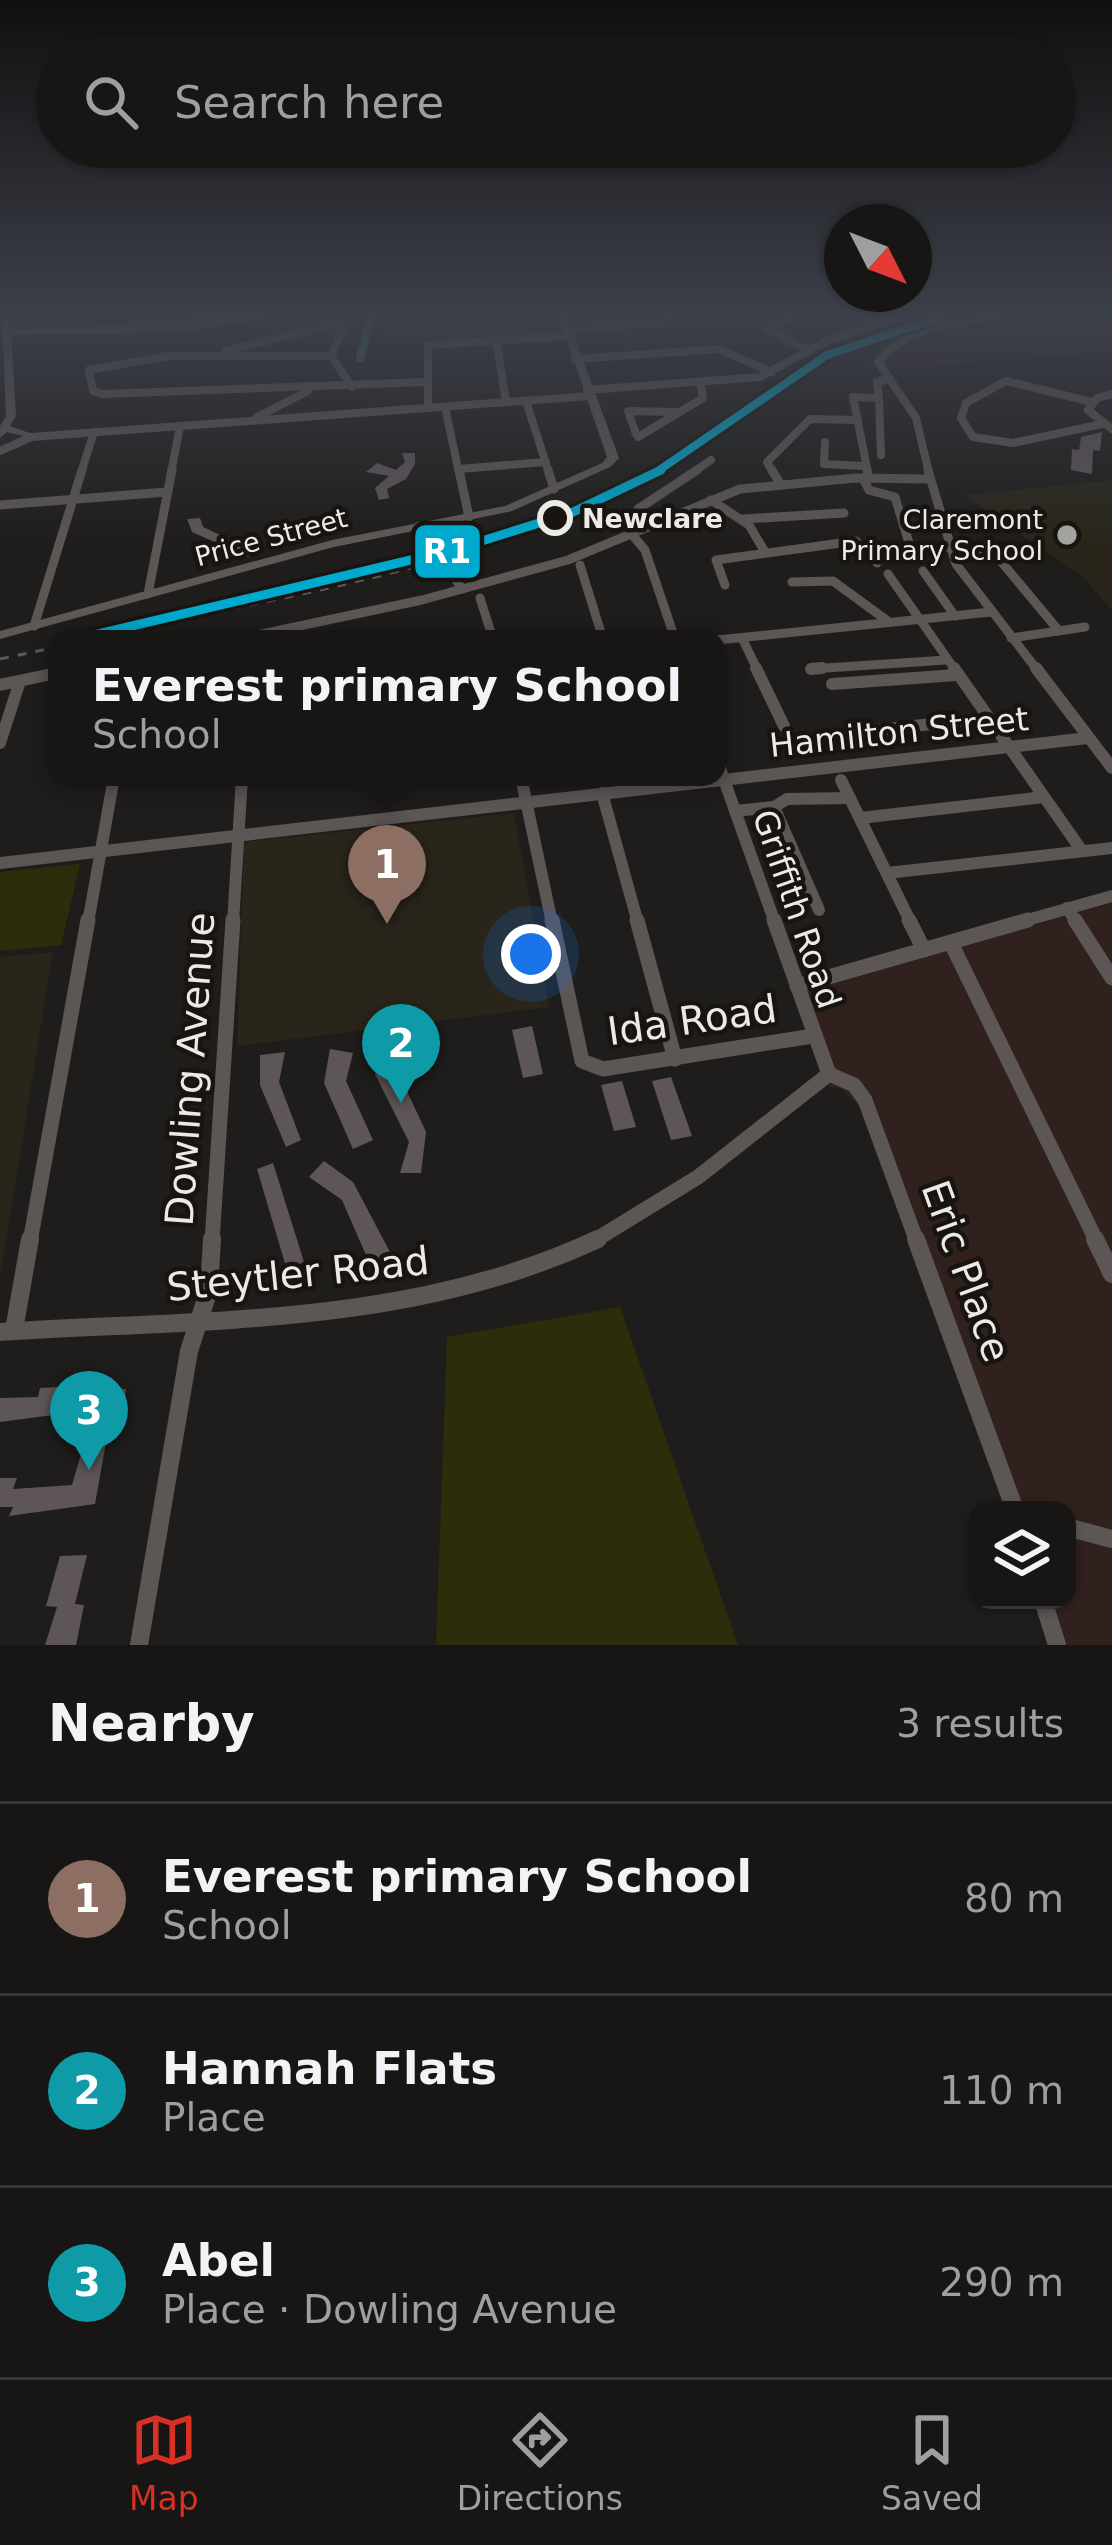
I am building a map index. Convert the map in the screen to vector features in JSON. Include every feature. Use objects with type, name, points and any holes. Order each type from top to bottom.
[{"type":"street","points":[[10,391],[11,408],[3,431],[25,438]]},
{"type":"street","points":[[97,391],[152,391]]},
{"type":"street","points":[[250,421],[308,391]]},
{"type":"street","points":[[426,391],[428,408]]},
{"type":"street","points":[[504,391],[506,402]]},
{"type":"street","points":[[0,451],[25,438],[611,391]]},
{"type":"street","points":[[677,412],[628,411],[637,436],[677,412],[705,395],[703,391]]},
{"type":"street","points":[[878,391],[881,455]]},
{"type":"street","points":[[899,391],[912,407],[947,547],[991,612],[1112,768]]},
{"type":"street","points":[[988,391],[966,403],[961,418],[973,437],[1003,443],[1107,427]]},
{"type":"street","points":[[1046,391],[1092,402],[1112,394]]},
{"type":"street","points":[[526,401],[554,489],[613,458],[588,393]]},
{"type":"street","points":[[879,398],[854,396],[866,478],[869,490],[895,497],[909,543]]},
{"type":"street","points":[[1092,402],[1088,410],[1107,427]]},
{"type":"street","points":[[445,407],[469,517]]},
{"type":"street","points":[[781,485],[767,462],[808,420],[858,420]]},
{"type":"street","points":[[148,594],[180,426]]},
{"type":"street","points":[[34,626],[94,432]]},
{"type":"street","points":[[825,442],[824,464],[864,466]]},
{"type":"street","points":[[672,630],[644,550],[634,537],[638,509],[711,460]]},
{"type":"street","points":[[458,469],[545,462]]},
{"type":"street","points":[[280,630],[462,589],[634,537],[734,490],[866,478],[930,479]]},
{"type":"street","name":"Price Street","points":[[0,635],[419,526],[518,506],[554,489]]},
{"type":"street","points":[[0,505],[167,492]]},
{"type":"street","points":[[711,500],[743,519],[765,552]]},
{"type":"street","points":[[743,519],[844,513]]},
{"type":"street","points":[[419,526],[430,544]]},
{"type":"street","points":[[725,585],[716,560],[765,552],[856,541],[877,563]]},
{"type":"street","points":[[947,547],[994,553],[1059,631]]},
{"type":"street","points":[[446,565],[462,589]]},
{"type":"street","points":[[580,565],[600,630]]},
{"type":"street","points":[[922,571],[956,616]]},
{"type":"street","points":[[888,574],[1082,851]]},
{"type":"street","points":[[792,582],[833,581],[890,622]]},
{"type":"street","points":[[480,598],[490,630]]},
{"type":"street","points":[[726,639],[991,612]]},
{"type":"street","points":[[1011,638],[1084,627]]},
{"type":"street","points":[[742,638],[784,725]]},
{"type":"street","points":[[811,669],[946,660]]},
{"type":"street","points":[[832,684],[956,675]]},
{"type":"street","points":[[0,685],[48,676]]},
{"type":"street","points":[[0,743],[20,681]]},
{"type":"street","points":[[850,733],[986,718]]},
{"type":"street","name":"Hamilton Street","points":[[726,778],[1088,738]]},
{"type":"street","points":[[841,780],[924,950]]},
{"type":"street","points":[[7,1331],[112,786]]},
{"type":"street","name":"Dowling Avenue","points":[[139,1645],[188,1358],[209,1290],[241,786]]},
{"type":"street","points":[[523,786],[526,803]]},
{"type":"street","name":"Hamilton Street","points":[[0,863],[602,794],[633,786]]},
{"type":"street","name":"Griffith Road","points":[[726,786],[829,1074]]},
{"type":"street","points":[[602,794],[675,1059]]},
{"type":"street","points":[[860,818],[1044,797]]},
{"type":"street","points":[[735,811],[774,807],[787,799],[850,798]]},
{"type":"street","name":"Ida Road","points":[[526,803],[582,1061],[603,1069],[813,1036]]},
{"type":"street","points":[[774,807],[819,910]]},
{"type":"street","points":[[887,873],[1112,848]]},
{"type":"street","points":[[797,986],[1112,896]]},
{"type":"street","points":[[1067,908],[1112,978]]},
{"type":"street","points":[[951,943],[1112,1274]]},
{"type":"street","name":"Steytler Road","points":[[7,1331],[396,1304],[536,1267],[645,1212],[829,1074]]},
{"type":"street","name":"Eric Place","points":[[829,1074],[854,1085],[865,1100],[1012,1501]]},
{"type":"street","points":[[1076,1529],[1112,1539]]},
{"type":"street","points":[[1046,1609],[1058,1645]]},
{"type":"shaded area","name":"Claremont Primary School","points":[[1112,480],[1112,610],[1081,575],[963,495]]},
{"type":"shaded area","points":[[514,813],[549,1007],[237,1046],[244,842]]},
{"type":"shaded area","points":[[1112,903],[1112,1645],[1051,1645],[1039,1609],[1076,1609],[1076,1501],[1003,1501],[874,1121],[842,1090],[827,1086],[802,993]]},
{"type":"shaded area","points":[[53,952],[0,1277],[0,957]]},
{"type":"green space","points":[[80,864],[61,945],[0,951],[0,872]]},
{"type":"green space","points":[[620,1307],[738,1645],[436,1645],[447,1337]]},
{"type":"building","points":[[1102,432],[1100,451],[1093,450],[1092,474],[1071,470],[1072,449],[1079,450],[1081,437]]},
{"type":"building","points":[[402,453],[415,453],[415,464],[406,479],[387,489],[389,498],[379,500],[375,488],[389,476],[366,472],[377,463],[396,470],[405,462]]},
{"type":"building","points":[[200,518],[203,527],[252,550],[249,557],[192,532],[187,519]]},
{"type":"building","points":[[532,1026],[543,1074],[523,1078],[512,1030]]},
{"type":"building","points":[[383,1042],[402,1046],[399,1074],[426,1132],[421,1173],[400,1173],[409,1142],[375,1074]]},
{"type":"building","points":[[330,1049],[353,1053],[346,1081],[373,1140],[353,1149],[324,1083]]},
{"type":"building","points":[[285,1052],[279,1082],[301,1140],[286,1147],[260,1085],[260,1055]]},
{"type":"building","points":[[671,1077],[692,1136],[671,1140],[652,1081]]},
{"type":"building","points":[[622,1081],[636,1127],[614,1131],[601,1085]]},
{"type":"building","points":[[324,1161],[353,1182],[390,1252],[383,1261],[369,1262],[342,1200],[309,1177]]},
{"type":"building","points":[[273,1163],[304,1262],[287,1270],[257,1169]]},
{"type":"building","points":[[82,1386],[76,1412],[0,1422],[0,1398],[38,1397],[40,1388]]},
{"type":"building","points":[[126,1389],[120,1428],[108,1431],[95,1504],[9,1516],[13,1507],[0,1507],[0,1478],[17,1478],[13,1489],[72,1485],[86,1437],[95,1436],[105,1390]]},
{"type":"building","points":[[87,1555],[75,1604],[84,1605],[76,1645],[45,1645],[57,1607],[46,1606],[60,1556]]},
{"type":"tunnel","points":[[431,543],[446,565]]},
{"type":"railway","points":[[132,630],[358,581],[554,523],[665,471],[773,391]]},
{"type":"railway","points":[[0,659],[48,649]]},
{"type":"transit line","name":"R1","points":[[115,630],[453,550],[571,513],[677,462],[771,391]]},
{"type":"place","name":"Newclare","points":[[555,518]]},
{"type":"place","name":"Claremont Primary School","points":[[1067,535]]},
{"type":"place","name":"Everest primary School","points":[[387,924]]},
{"type":"place","name":"Hannah Flats","points":[[401,1103]]},
{"type":"place","name":"Abel","points":[[89,1470]]}]
